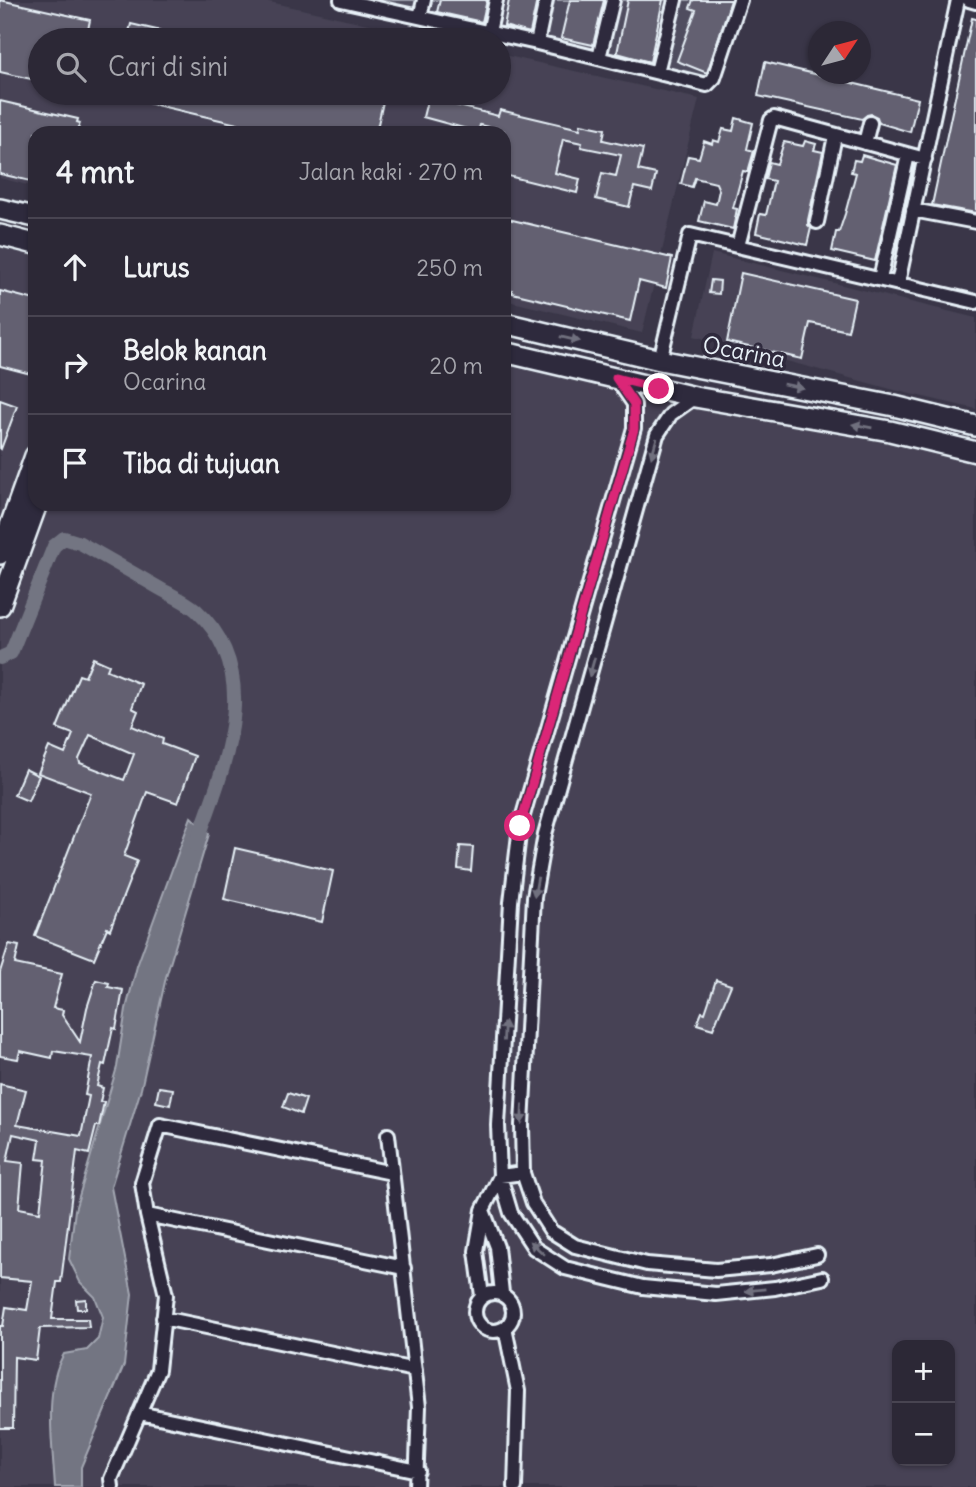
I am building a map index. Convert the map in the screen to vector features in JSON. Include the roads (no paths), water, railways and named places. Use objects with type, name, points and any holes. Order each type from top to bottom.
[{"type":"main road","points":[[0,209],[28,215]]},
{"type":"main road","points":[[0,235],[28,242]]},
{"type":"main road","name":"Ocarina","points":[[511,325],[660,360],[976,425]]},
{"type":"main road","points":[[511,354],[695,397],[890,431],[976,452]]},
{"type":"main road","points":[[890,431],[894,406]]},
{"type":"main road","points":[[0,554],[28,476]]},
{"type":"main road","points":[[0,606],[34,511]]},
{"type":"street","points":[[341,0],[469,28]]},
{"type":"street","points":[[399,13],[402,0]]},
{"type":"street","points":[[420,18],[424,0]]},
{"type":"street","points":[[489,28],[496,0]]},
{"type":"street","points":[[537,43],[547,0]]},
{"type":"street","points":[[599,58],[612,0]]},
{"type":"street","points":[[657,72],[675,0]]},
{"type":"street","points":[[511,37],[707,85],[711,82],[740,0]]},
{"type":"street","points":[[898,283],[958,0]]},
{"type":"street","points":[[969,0],[976,2]]},
{"type":"street","points":[[738,246],[772,119],[925,159]]},
{"type":"street","points":[[865,143],[870,123]]},
{"type":"street","points":[[817,222],[835,136]]},
{"type":"street","points":[[880,279],[908,155]]},
{"type":"street","points":[[913,210],[976,222]]},
{"type":"street","points":[[660,360],[690,235],[976,302]]},
{"type":"street","points":[[616,378],[634,404],[634,429],[520,826],[511,902],[498,1125],[500,1176],[511,1213],[534,1248],[565,1268],[643,1287],[716,1294],[775,1288],[822,1278]]},
{"type":"street","points":[[695,397],[671,414],[657,435],[545,834],[534,897],[522,1125],[523,1172],[533,1203],[551,1231],[575,1246],[647,1264],[716,1270],[771,1265],[817,1255]]},
{"type":"street","points":[[506,988],[529,989]]},
{"type":"street","points":[[111,1487],[111,1479],[158,1370],[166,1295],[142,1183],[160,1125],[392,1173]]},
{"type":"street","points":[[388,1135],[419,1407],[416,1487]]},
{"type":"street","points":[[500,1176],[523,1172]]},
{"type":"street","points":[[482,1296],[476,1251],[483,1210],[500,1176]]},
{"type":"street","points":[[483,1210],[497,1247],[502,1293]]},
{"type":"street","points":[[147,1215],[404,1268]]},
{"type":"street","points":[[502,1293],[509,1299],[513,1316],[505,1328],[491,1331],[478,1323],[475,1309],[482,1296],[502,1293]]},
{"type":"street","points":[[163,1318],[415,1370]]},
{"type":"street","points":[[505,1328],[518,1391],[515,1487]]},
{"type":"street","points":[[139,1413],[418,1471]]},
{"type":"water","points":[[191,817],[209,834],[166,977],[141,1089],[111,1187],[132,1294],[124,1365],[81,1467],[81,1487],[55,1487],[51,1437],[53,1384],[64,1354],[87,1350],[98,1339],[103,1317],[95,1297],[80,1282],[69,1259],[75,1210],[117,1067],[126,1009],[137,966]]},
{"type":"waterway","points":[[0,658],[11,653],[54,546],[64,538],[80,543],[196,610],[217,636],[230,664],[234,693],[226,755],[196,845]]}]
